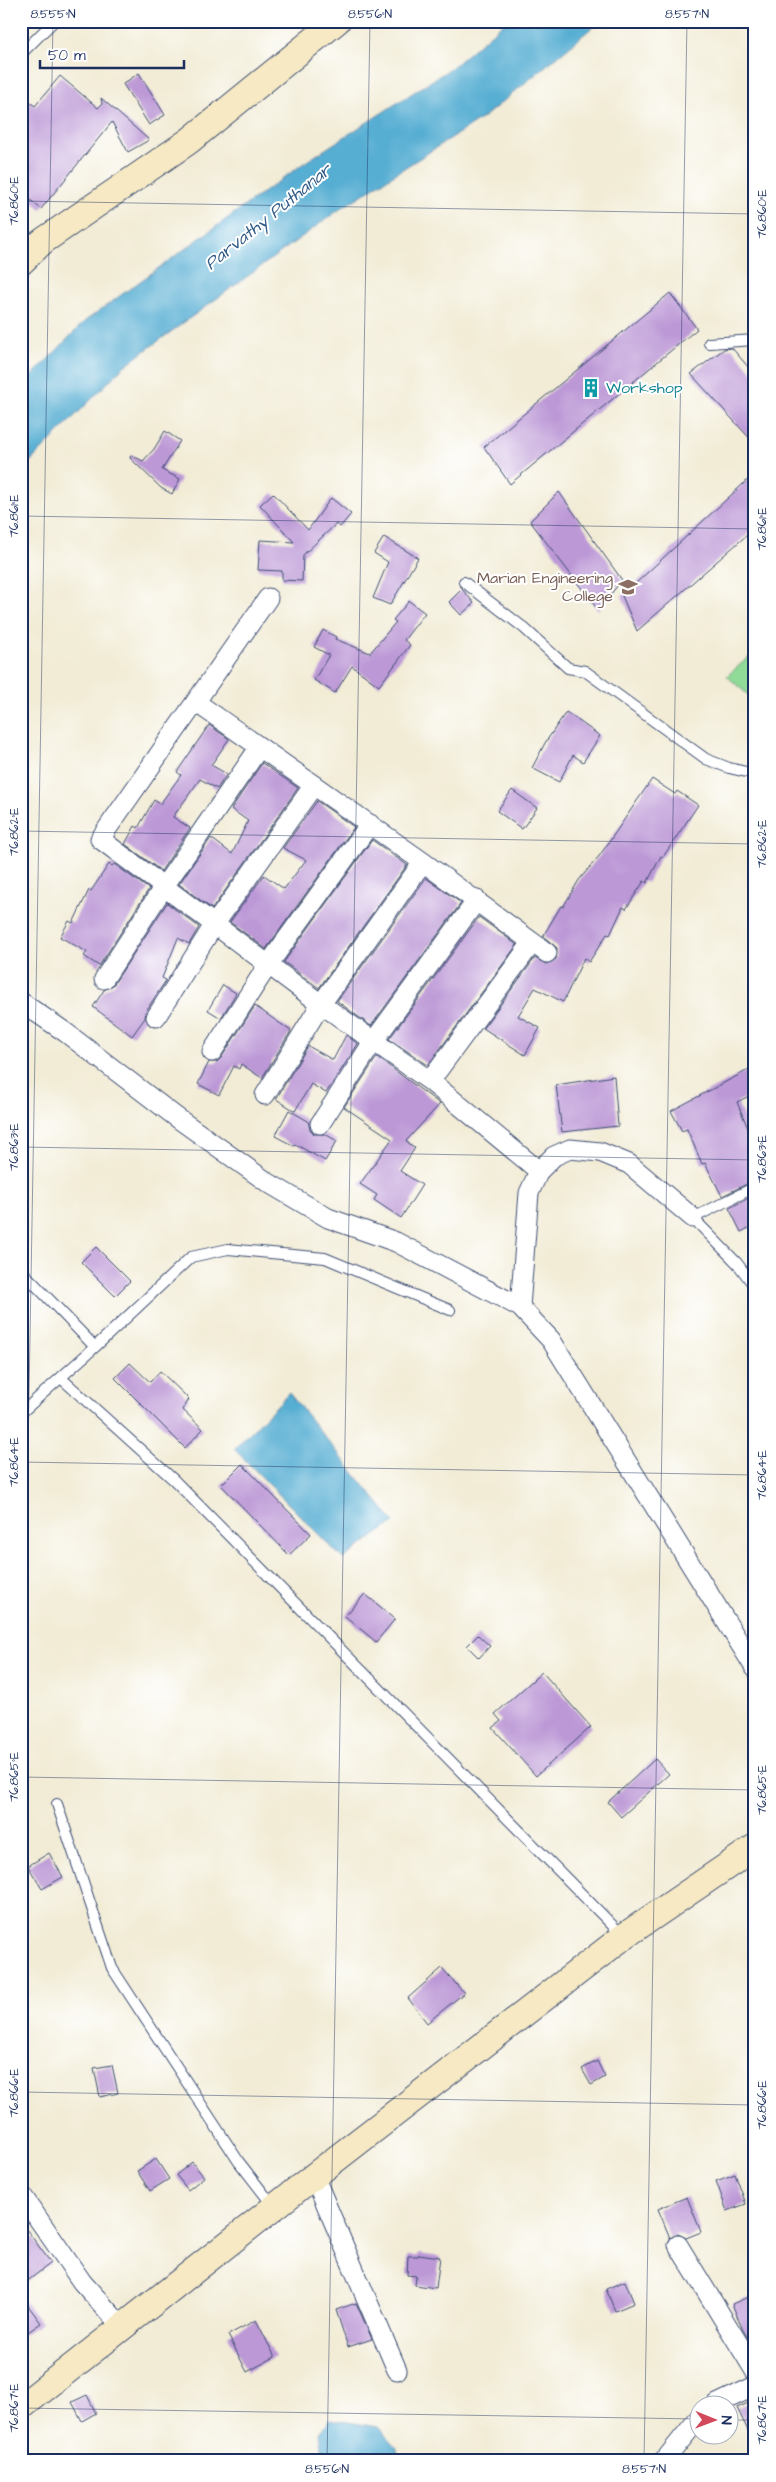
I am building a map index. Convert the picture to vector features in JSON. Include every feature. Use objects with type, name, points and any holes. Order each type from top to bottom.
[{"type":"street","points":[[25,250],[43,241],[189,142],[337,21]]},
{"type":"street","points":[[268,598],[197,703],[100,839],[163,888],[321,1004],[430,1081],[539,1171]]},
{"type":"street","points":[[197,703],[370,824],[540,948],[430,1081]]},
{"type":"street","points":[[104,979],[163,888],[259,748]]},
{"type":"street","points":[[156,1017],[214,925],[314,785]]},
{"type":"street","points":[[212,1052],[268,965],[370,824]]},
{"type":"street","points":[[265,1095],[321,1004],[423,862]]},
{"type":"street","points":[[320,1124],[373,1042],[476,900]]},
{"type":"street","points":[[21,1002],[65,1032],[176,1117],[267,1182],[328,1218],[396,1242],[520,1307],[551,1340],[755,1668]]},
{"type":"street","points":[[520,1307],[529,1193],[539,1171],[554,1156],[570,1149],[600,1152],[629,1164],[693,1218]]},
{"type":"street","points":[[21,2407],[314,2176],[623,1937],[755,1847]]},
{"type":"street","points":[[314,2176],[397,2370]]},
{"type":"street","points":[[21,2194],[82,2282],[123,2328]]},
{"type":"street","points":[[678,2245],[755,2372]]},
{"type":"street","points":[[738,2394],[755,2386]]},
{"type":"street","points":[[664,2461],[688,2431]]},
{"type":"lane","points":[[21,54],[54,21]]},
{"type":"lane","points":[[709,343],[755,340]]},
{"type":"lane","points":[[464,582],[524,628],[568,668],[585,671],[706,759],[729,768],[755,774]]},
{"type":"lane","points":[[755,1186],[693,1218],[737,1263],[755,1287]]},
{"type":"lane","points":[[21,1413],[191,1257],[228,1249],[325,1258],[450,1310]]},
{"type":"lane","points":[[21,1270],[95,1347]]},
{"type":"lane","points":[[61,1378],[174,1480],[623,1937]]},
{"type":"lane","points":[[57,1804],[112,1968],[239,2162],[275,2208]]},
{"type":"green space","points":[[755,652],[755,701],[727,676]]},
{"type":"water","name":"Parvathy Puthanar","points":[[506,21],[600,21],[484,117],[340,209],[124,366],[21,471],[21,387],[85,321],[307,161],[450,69]]},
{"type":"water","points":[[289,1393],[394,1522],[343,1559],[234,1449]]},
{"type":"water","points":[[330,2419],[378,2427],[398,2448],[396,2461],[345,2461],[339,2451],[323,2455],[320,2433]]},
{"type":"building","points":[[139,73],[165,115],[149,125],[123,84]]},
{"type":"building","points":[[60,76],[98,108],[102,104],[101,98],[149,140],[128,152],[112,122],[41,209],[21,192],[21,95],[35,106]]},
{"type":"building","name":"Workshop","points":[[670,293],[697,329],[510,484],[484,447]]},
{"type":"building","points":[[732,348],[755,375],[755,444],[691,374],[724,349]]},
{"type":"building","points":[[165,431],[180,441],[162,470],[180,479],[172,494],[161,488],[130,458],[131,455],[143,461],[154,449]]},
{"type":"building","points":[[755,473],[755,528],[637,631],[622,596]]},
{"type":"building","points":[[559,492],[622,580],[598,610],[530,521]]},
{"type":"building","points":[[273,493],[308,530],[331,498],[351,514],[340,527],[336,524],[303,555],[302,581],[282,580],[282,571],[258,570],[260,540],[294,542],[260,505]]},
{"type":"building","points":[[384,537],[418,558],[390,605],[373,598],[388,562],[374,553]]},
{"type":"building","points":[[462,589],[474,603],[461,615],[449,602]]},
{"type":"building","points":[[409,601],[425,613],[404,640],[410,645],[379,686],[352,666],[335,693],[314,680],[329,655],[314,647],[323,630],[336,637],[335,639],[370,653],[396,622],[393,620]]},
{"type":"building","points":[[566,712],[600,736],[583,762],[573,755],[559,782],[532,768],[545,743]]},
{"type":"building","points":[[209,725],[229,739],[211,765],[227,774],[217,789],[200,779],[173,817],[190,828],[161,871],[125,844],[135,826],[138,828],[154,800],[160,804],[181,775],[177,772]]},
{"type":"building","points":[[262,763],[298,788],[212,909],[179,884],[211,838],[232,854],[248,821],[231,809]]},
{"type":"building","points":[[652,779],[675,794],[677,791],[698,805],[663,857],[661,856],[647,883],[644,881],[626,909],[623,907],[610,935],[607,934],[589,962],[584,958],[563,1002],[535,988],[518,1016],[540,1028],[525,1055],[483,1028],[535,958],[546,964],[556,959],[557,948],[543,936],[579,880],[600,855]]},
{"type":"building","points":[[512,790],[537,808],[522,829],[497,811]]},
{"type":"building","points":[[317,801],[354,827],[266,949],[230,922],[264,875],[284,889],[306,860],[283,848]]},
{"type":"building","points":[[372,840],[407,865],[319,988],[284,962]]},
{"type":"building","points":[[109,864],[112,866],[114,864],[149,889],[99,966],[84,956],[87,952],[60,937],[69,921],[73,923],[89,890],[91,891]]},
{"type":"building","points":[[426,878],[461,903],[371,1026],[337,1001]]},
{"type":"building","points":[[167,903],[199,927],[189,944],[178,938],[162,978],[166,980],[146,1011],[145,1018],[132,1036],[93,1007],[104,990],[113,985]]},
{"type":"building","points":[[479,917],[517,945],[428,1065],[389,1039]]},
{"type":"building","points":[[223,985],[236,993],[221,1018],[208,1010]]},
{"type":"building","points":[[255,1006],[291,1031],[262,1078],[241,1064],[239,1069],[234,1066],[219,1095],[198,1084],[209,1062],[217,1062],[221,1058]]},
{"type":"building","points":[[346,1035],[358,1044],[326,1093],[311,1084],[295,1111],[276,1099],[308,1046],[333,1060]]},
{"type":"building","points":[[377,1057],[440,1104],[406,1141],[415,1148],[400,1171],[422,1185],[401,1218],[374,1200],[377,1195],[360,1184],[392,1139],[344,1107]]},
{"type":"building","points":[[750,1069],[755,1078],[755,1093],[737,1102],[755,1145],[755,1180],[722,1196],[705,1163],[702,1164],[687,1129],[682,1131],[671,1111]]},
{"type":"building","points":[[614,1076],[618,1126],[562,1132],[556,1085]]},
{"type":"building","points":[[289,1110],[308,1121],[310,1129],[314,1134],[325,1134],[337,1141],[325,1161],[295,1144],[294,1146],[275,1136]]},
{"type":"building","points":[[755,1195],[755,1225],[741,1232],[729,1208]]},
{"type":"building","points":[[96,1247],[130,1281],[115,1296],[81,1262]]},
{"type":"building","points":[[130,1363],[150,1382],[160,1371],[189,1399],[183,1410],[203,1429],[185,1448],[115,1378]]},
{"type":"building","points":[[242,1464],[311,1534],[289,1555],[221,1485]]},
{"type":"building","points":[[365,1594],[395,1619],[376,1642],[345,1616]]},
{"type":"building","points":[[478,1635],[490,1646],[479,1658],[467,1646]]},
{"type":"building","points":[[542,1672],[591,1727],[536,1776],[493,1728],[501,1721],[495,1714]]},
{"type":"building","points":[[655,1759],[669,1774],[621,1817],[608,1802]]},
{"type":"building","points":[[49,1853],[63,1877],[42,1889],[28,1866]]},
{"type":"building","points":[[442,1968],[464,1993],[427,2023],[408,1998]]},
{"type":"building","points":[[597,2061],[605,2077],[591,2085],[582,2069]]},
{"type":"building","points":[[112,2065],[118,2093],[100,2097],[94,2068]]},
{"type":"building","points":[[156,2159],[169,2179],[150,2191],[137,2171]]},
{"type":"building","points":[[192,2162],[204,2177],[188,2190],[176,2175]]},
{"type":"building","points":[[735,2174],[746,2204],[727,2211],[716,2181]]},
{"type":"building","points":[[687,2197],[701,2232],[686,2238],[678,2234],[670,2238],[658,2209]]},
{"type":"building","points":[[21,2222],[51,2263],[21,2286]]},
{"type":"building","points":[[419,2254],[440,2257],[436,2288],[415,2285],[416,2276],[407,2275],[408,2256],[418,2256]]},
{"type":"building","points":[[625,2281],[634,2303],[615,2311],[606,2289]]},
{"type":"building","points":[[755,2294],[755,2349],[743,2330],[732,2304]]},
{"type":"building","points":[[21,2296],[41,2323],[21,2337]]},
{"type":"building","points":[[356,2303],[372,2339],[348,2347],[336,2310]]},
{"type":"building","points":[[256,2320],[275,2357],[247,2372],[228,2335]]},
{"type":"building","points":[[87,2395],[96,2413],[82,2421],[72,2402]]},
{"type":"building","points":[[755,2400],[755,2445],[738,2410],[738,2408]]},
{"type":"place","name":"Workshop","points":[[591,388]]},
{"type":"place","name":"Marian Engineering College","points":[[628,587]]}]
